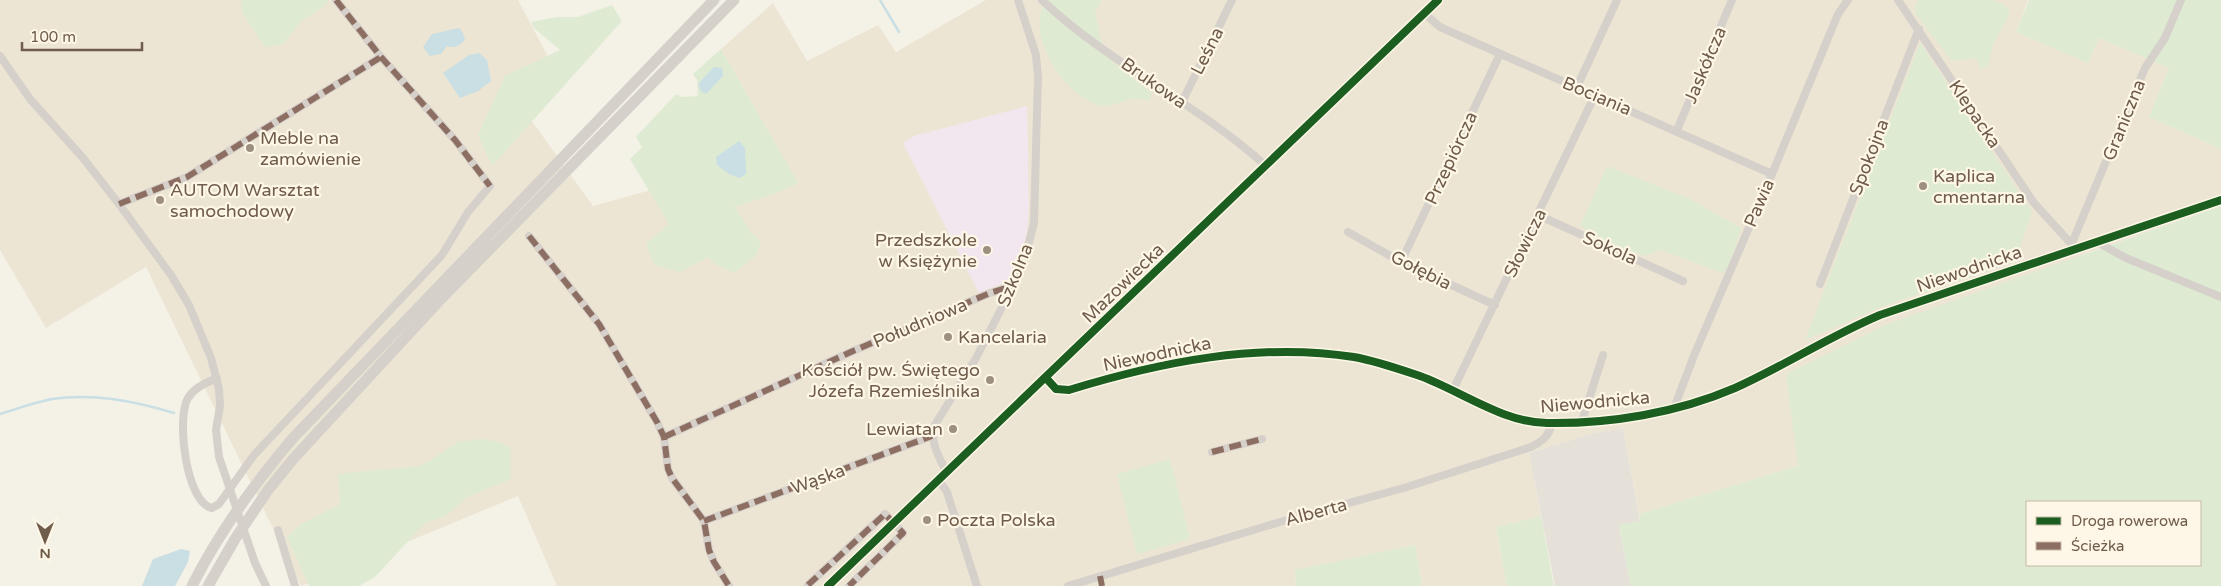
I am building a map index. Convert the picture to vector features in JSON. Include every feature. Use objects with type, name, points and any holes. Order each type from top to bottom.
[{"type":"main road","points":[[192,586],[223,530],[259,479],[293,438],[714,0]]},
{"type":"main road","points":[[208,586],[268,490],[294,458],[439,301],[734,0]]},
{"type":"street","points":[[217,378],[196,389],[188,398],[183,417],[189,474],[196,494],[206,507],[212,508],[219,504],[254,455],[442,255],[468,212],[490,186],[455,140],[381,57],[336,0]]},
{"type":"street","name":"Szkolna","points":[[932,436],[937,421],[976,358],[1014,286],[1026,258],[1034,223],[1038,77],[1036,55],[1018,0]]},
{"type":"street","name":"Brukowa","points":[[1042,0],[1060,17],[1182,102],[1266,166]]},
{"type":"street","name":"Leśna","points":[[1182,102],[1232,0]]},
{"type":"street","name":"Mazowiecka","points":[[828,586],[1438,0]]},
{"type":"street","points":[[1577,87],[1617,0]]},
{"type":"street","name":"Jaskółcza","points":[[1677,130],[1732,0]]},
{"type":"street","name":"Pawia","points":[[1674,408],[1695,353],[1838,14],[1848,0]]},
{"type":"street","name":"Klepacka","points":[[1898,0],[2034,202],[2074,245]]},
{"type":"street","name":"Graniczna","points":[[2074,245],[2146,68],[2165,38],[2181,0]]},
{"type":"street","name":"Bociania","points":[[1424,13],[1440,27],[1677,130],[1772,174]]},
{"type":"street","name":"Spokojna","points":[[1820,284],[1918,29]]},
{"type":"street","name":"Przepiórcza","points":[[1401,262],[1500,54]]},
{"type":"street","points":[[0,56],[30,99],[83,158],[119,204],[171,275],[189,305],[217,378],[220,406],[216,430],[217,445],[223,471],[255,563],[266,586]]},
{"type":"street","points":[[119,204],[187,177],[381,57]]},
{"type":"street","name":"Słowicza","points":[[1453,390],[1595,95]]},
{"type":"street","name":"Niewodnicka","points":[[1046,378],[1056,389],[1069,390],[1193,360],[1258,352],[1286,352],[1362,359],[1421,377],[1511,417],[1528,421],[1552,423],[1641,416],[1674,408],[1732,389],[1856,325],[1880,315],[2074,245],[2098,242],[2221,200]]},
{"type":"street","name":"Sokola","points":[[1538,215],[1683,281]]},
{"type":"street","name":"Gołębia","points":[[1348,232],[1401,262],[1495,305]]},
{"type":"street","points":[[529,236],[599,324],[664,437],[668,469],[672,478],[704,521],[709,550],[729,586]]},
{"type":"street","points":[[2098,242],[2126,258],[2221,297]]},
{"type":"street","name":"Południowa","points":[[664,437],[853,351],[990,293],[1014,286]]},
{"type":"street","points":[[1582,421],[1603,354]]},
{"type":"street","name":"Alberta","points":[[1068,586],[1280,522],[1407,487],[1531,447],[1543,441],[1550,433],[1552,423]]},
{"type":"street","points":[[932,436],[940,461],[947,472]]},
{"type":"street","name":"Wąska","points":[[704,521],[932,436]]},
{"type":"street","points":[[1212,452],[1262,440]]},
{"type":"street","points":[[938,480],[947,492],[977,586]]},
{"type":"street","points":[[808,586],[885,514],[903,533],[849,586]]},
{"type":"street","points":[[278,530],[295,586]]},
{"type":"street","points":[[1100,576],[1102,586]]},
{"type":"shaded area","points":[[0,0],[518,0],[553,66],[508,88],[593,206],[781,154],[721,49],[773,3],[807,61],[878,25],[896,52],[986,0],[2028,0],[2016,32],[2088,62],[2099,38],[2169,68],[2149,117],[2221,149],[2221,206],[2087,253],[1798,466],[1639,514],[1623,428],[1591,434],[1529,453],[1541,516],[1496,527],[1507,586],[1422,586],[1415,545],[1295,571],[1296,586],[557,586],[518,496],[301,586],[146,267],[46,328],[0,250]]},
{"type":"shaded area","points":[[459,28],[465,40],[459,45],[455,47],[447,46],[441,54],[430,56],[423,47],[432,34]]},
{"type":"shaded area","points":[[479,53],[487,60],[491,81],[478,91],[460,98],[443,73],[469,55]]},
{"type":"shaded area","points":[[714,67],[722,68],[723,76],[706,94],[701,91],[698,84]]},
{"type":"shaded area","points":[[1027,106],[1029,206],[1027,232],[1020,258],[1011,280],[979,293],[903,143],[914,136]]},
{"type":"shaded area","points":[[739,141],[745,148],[746,174],[740,178],[729,174],[717,165],[716,157]]},
{"type":"shaded area","points":[[1623,428],[1640,521],[1619,526],[1631,586],[1555,586],[1529,453],[1591,434]]},
{"type":"shaded area","points":[[181,549],[190,551],[188,562],[175,586],[142,586],[153,559]]},
{"type":"green space","points":[[241,0],[329,0],[324,6],[300,22],[284,44],[265,47],[242,12]]},
{"type":"green space","points":[[1045,0],[1102,0],[1095,13],[1104,55],[1152,93],[1150,101],[1131,99],[1105,106],[1093,103],[1080,96],[1069,86],[1050,60],[1040,32],[1041,12]]},
{"type":"green space","points":[[1918,0],[1992,0],[2008,8],[2009,16],[1993,44],[1988,66],[1980,70],[1979,62],[1973,57],[1965,60],[1951,60],[1916,14],[1915,6]]},
{"type":"green space","points":[[2029,0],[2221,0],[2221,149],[2149,117],[2169,68],[2099,38],[2088,63],[2016,32]]},
{"type":"green space","points":[[612,5],[622,21],[492,166],[478,135],[505,76],[560,50],[534,28],[531,22],[557,17],[578,17]]},
{"type":"green space","points":[[1920,43],[2032,212],[2015,262],[1883,306],[1805,340]]},
{"type":"green space","points":[[721,49],[798,183],[774,194],[735,207],[751,232],[761,242],[756,255],[734,273],[715,264],[708,257],[680,272],[654,265],[646,244],[669,224],[630,159],[642,147],[636,137],[676,94],[682,97],[698,96],[697,80],[693,74]]},
{"type":"green space","points":[[1607,166],[1690,199],[1741,228],[1729,266],[1723,273],[1660,250],[1644,256],[1613,244],[1580,226]]},
{"type":"green space","points":[[2221,206],[2221,586],[1631,586],[1619,525],[1640,521],[1639,514],[1798,466],[1786,374],[1885,325]]},
{"type":"green space","points":[[481,439],[500,442],[510,448],[511,479],[467,497],[447,515],[425,523],[375,577],[359,586],[309,586],[287,537],[301,524],[340,504],[338,474],[421,466],[458,442]]},
{"type":"green space","points":[[1170,459],[1190,539],[1137,554],[1117,474]]},
{"type":"green space","points":[[1541,516],[1554,586],[1507,586],[1496,527]]},
{"type":"green space","points":[[1415,545],[1422,586],[1296,586],[1295,570]]},
{"type":"waterway","points":[[880,0],[899,32]]},
{"type":"waterway","points":[[0,414],[46,400],[68,397],[114,399],[174,413]]},
{"type":"marked path","points":[[336,0],[381,57],[455,140],[490,186]]},
{"type":"marked path","points":[[119,204],[187,177],[381,57]]},
{"type":"marked path","points":[[529,236],[599,324],[657,422],[664,437],[668,469],[672,478],[704,521],[709,550],[729,586]]},
{"type":"marked path","points":[[664,437],[853,351],[990,293],[1013,286]]},
{"type":"marked path","points":[[704,521],[932,436]]},
{"type":"marked path","points":[[1212,452],[1262,439]]},
{"type":"marked path","points":[[808,585],[885,514],[903,533],[849,586]]},
{"type":"marked path","points":[[1100,576],[1102,586]]},
{"type":"cycle path","points":[[828,586],[1438,0]]},
{"type":"cycle path","points":[[1046,378],[1056,389],[1069,390],[1139,371],[1210,357],[1246,353],[1318,353],[1354,357],[1396,368],[1435,382],[1499,412],[1531,422],[1571,423],[1619,419],[1667,410],[1713,397],[1735,388],[1880,315],[2221,200]]},
{"type":"place","name":"Meble na zamówienie","points":[[250,148]]},
{"type":"place","name":"Kaplica cmentarna","points":[[1923,186]]},
{"type":"place","name":"AUTOM Warsztat samochodowy","points":[[160,200]]},
{"type":"place","name":"Przedszkole w Księżynie","points":[[987,250]]},
{"type":"place","name":"Kancelaria","points":[[948,337]]},
{"type":"place","name":"Kościół pw. Świętego Józefa Rzemieślnika","points":[[990,380]]},
{"type":"place","name":"Lewiatan","points":[[953,429]]},
{"type":"place","name":"Poczta Polska","points":[[927,520]]}]
